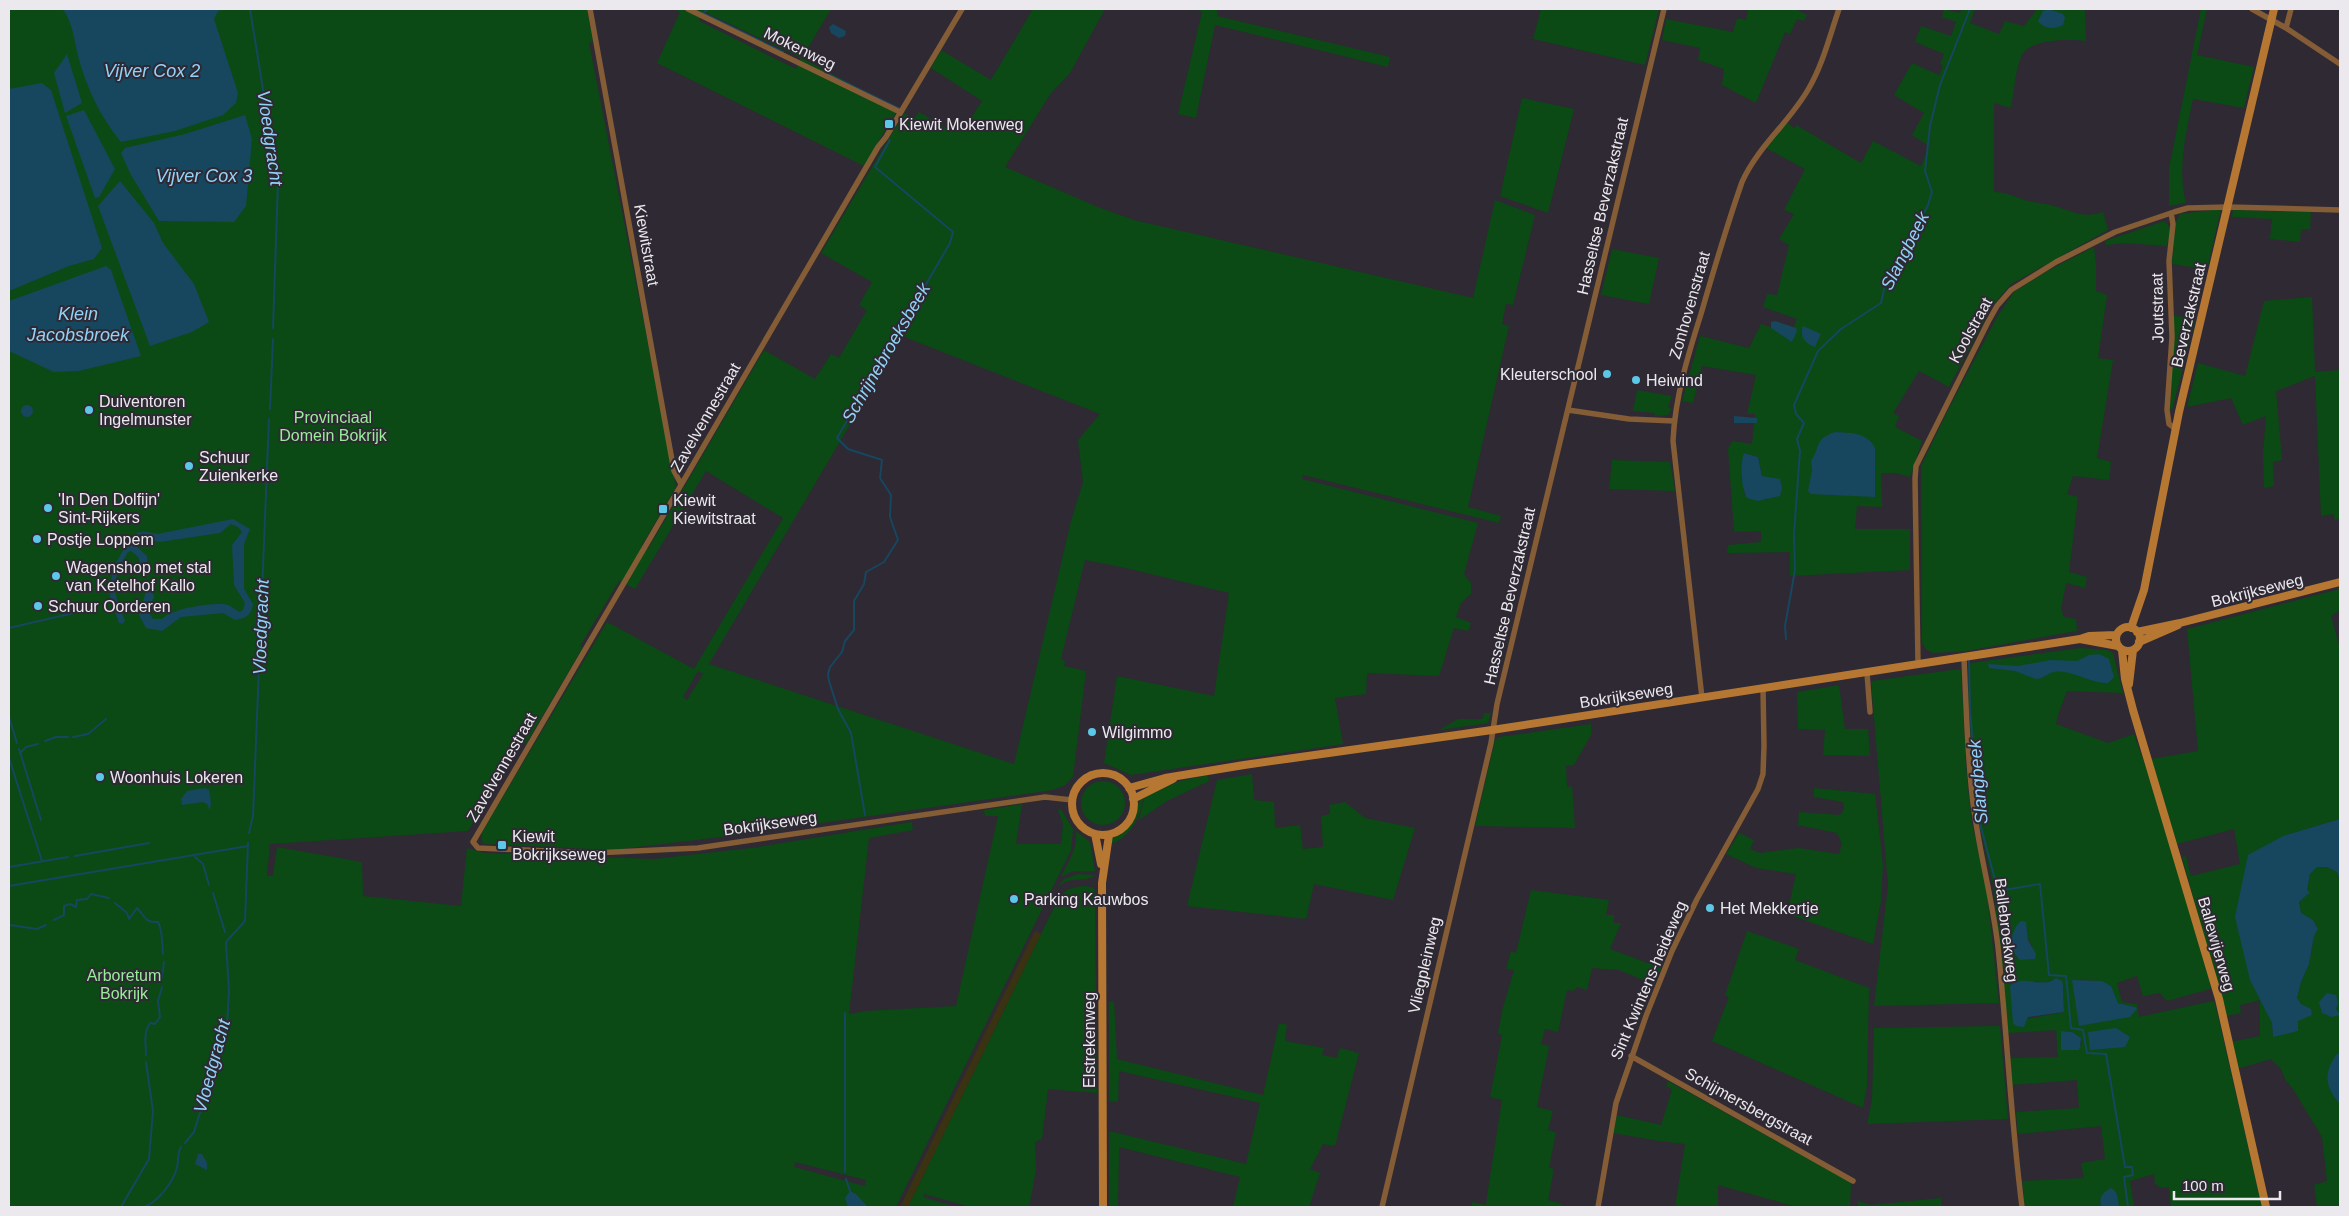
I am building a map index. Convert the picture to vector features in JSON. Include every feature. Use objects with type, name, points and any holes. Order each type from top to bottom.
[{"type":"street","name":"Kiewitstraat","points":[[590,9],[674,471],[681,484]]},
{"type":"street","name":"Mokenweg","points":[[688,9],[900,112]]},
{"type":"street","name":"Zavelvennestraat","points":[[473,842],[878,147],[962,9]]},
{"type":"street","name":"Hasseltse Beverzakstraat","points":[[1492,730],[1664,9]]},
{"type":"street","name":"Zonhovenstraat","points":[[1702,698],[1673,440],[1674,421],[1688,357],[1742,182],[1756,155],[1808,89],[1817,71],[1839,9]]},
{"type":"street","points":[[2252,9],[2286,28],[2340,64]]},
{"type":"street","name":"Beverzakstraat","points":[[2134,630],[2144,590],[2176,429],[2274,9]]},
{"type":"street","points":[[2286,28],[2291,9]]},
{"type":"street","name":"Koolstraat","points":[[1918,664],[1914,479],[1916,466],[1988,322],[1997,306],[2011,290],[2056,262],[2115,232],[2188,208],[2228,207],[2340,210]]},
{"type":"street","name":"Joutstraat","points":[[2171,213],[2169,261],[2172,337],[2167,410],[2169,424],[2176,429]]},
{"type":"street","points":[[1568,410],[1629,419],[1674,421]]},
{"type":"street","name":"Bokrijkseweg","points":[[1129,788],[1176,777],[1244,765],[1867,674],[1918,664],[2080,640],[2089,636],[2116,635],[2121,629],[2134,630],[2180,623],[2340,582]]},
{"type":"street","name":"Bokrijkseweg","points":[[2080,640],[2132,650],[2144,638],[2175,628],[2180,623]]},
{"type":"street","points":[[2134,630],[2139,642]]},
{"type":"street","points":[[2116,635],[2120,648]]},
{"type":"street","name":"Ballewijerweg","points":[[2120,648],[2125,679],[2218,999],[2266,1207]]},
{"type":"street","name":"Ballewijerweg","points":[[2129,691],[2132,650]]},
{"type":"street","name":"Ballebroekweg","points":[[1964,658],[1972,794],[1997,940],[2008,1083],[2022,1207]]},
{"type":"street","points":[[1867,674],[1870,712]]},
{"type":"street","name":"Sint Kwintens-heideweg","points":[[1598,1207],[1616,1103],[1631,1056],[1672,951],[1697,899],[1758,790],[1763,774],[1763,688]]},
{"type":"street","name":"Vliegpleinweg","points":[[1382,1207],[1492,730]]},
{"type":"street","points":[[1109,774],[1124,782],[1129,788],[1133,799],[1130,818],[1118,831],[1109,834],[1088,832],[1077,821],[1072,807],[1072,800],[1079,784],[1092,775],[1109,774]]},
{"type":"street","name":"Bokrijkseweg","points":[[1133,799],[1176,777]]},
{"type":"street","name":"Bokrijkseweg","points":[[473,842],[478,848],[594,854],[698,848],[1045,797],[1072,800]]},
{"type":"street","name":"Elstrekenweg","points":[[1095,834],[1102,873],[1103,1207]]},
{"type":"street","name":"Elstrekenweg","points":[[1102,873],[1109,834]]},
{"type":"street","name":"Schijmersbergstraat","points":[[1631,1056],[1853,1181]]},
{"type":"green space","points":[[9,9],[587,9],[593,41],[589,43],[676,487],[642,545],[648,549],[764,350],[815,379],[831,354],[839,358],[867,310],[859,305],[872,282],[821,253],[904,113],[914,119],[919,112],[953,132],[957,125],[964,129],[982,101],[931,68],[941,50],[991,80],[1033,9],[1105,9],[1070,73],[1051,93],[1005,167],[1098,207],[1134,220],[1473,298],[1495,200],[1535,215],[1513,305],[1506,304],[1502,324],[1509,326],[1468,507],[1501,516],[1499,523],[1303,475],[1302,479],[1478,523],[1464,574],[1471,583],[1471,594],[1461,603],[1456,617],[1471,623],[1468,631],[1454,628],[1439,676],[1367,673],[1366,694],[1335,698],[1343,744],[1131,775],[1104,763],[1117,676],[1214,696],[1229,593],[1085,560],[1061,659],[1065,661],[1064,666],[1086,671],[1073,777],[1065,785],[1053,790],[745,834],[613,850],[486,844],[482,842],[482,832],[607,622],[694,669],[783,518],[706,471],[635,589],[619,581],[580,646],[583,647],[526,744],[522,742],[468,831],[270,844],[267,876],[273,876],[277,847],[362,862],[363,896],[461,906],[467,848],[484,853],[654,859],[751,848],[912,822],[913,830],[869,838],[849,1014],[866,1011],[956,1006],[998,816],[985,816],[984,810],[1022,804],[1016,844],[1061,844],[1063,824],[1058,810],[1061,809],[1073,829],[1071,850],[896,1207],[9,1207]],"holes":[[[902,336],[1100,414],[1078,440],[1083,482],[1071,521],[1014,764],[709,664]],[[698,671],[703,674],[687,700],[683,697]],[[795,1162],[866,1180],[865,1186],[794,1167]]]},
{"type":"green space","points":[[674,9],[831,9],[802,58],[898,109],[864,166],[657,63],[680,12]],"holes":[[[703,11],[801,58],[796,69],[699,21]]]},
{"type":"green space","points":[[1195,9],[1217,9],[1217,16],[1390,57],[1388,67],[1215,25],[1196,118],[1178,114],[1202,12]]},
{"type":"green space","points":[[1541,9],[1659,9],[1645,65],[1533,39]]},
{"type":"green space","points":[[1748,9],[1795,9],[1807,15],[1804,21],[1797,19],[1790,34],[1785,32],[1756,103],[1722,85],[1724,69],[1698,60],[1700,48],[1662,40],[1666,19],[1733,32],[1737,18],[1746,20]]},
{"type":"green space","points":[[1944,9],[1960,13],[1962,9],[1975,9],[1970,23],[1999,34],[2005,21],[2024,26],[2037,9],[2085,9],[2086,41],[2050,41],[2032,46],[2021,57],[2011,108],[1994,103],[1994,192],[2006,193],[2024,200],[2078,213],[2090,215],[2103,212],[2108,230],[2011,284],[1992,306],[1949,387],[1919,371],[1893,413],[1899,416],[1895,427],[1922,441],[1910,477],[1896,473],[1881,473],[1882,507],[1857,506],[1855,529],[1910,529],[1910,570],[1790,576],[1790,552],[1727,553],[1728,545],[1761,542],[1761,531],[1734,532],[1728,448],[1733,441],[1752,444],[1755,414],[1747,414],[1756,375],[1702,366],[1693,403],[1682,401],[1700,336],[1749,348],[1761,324],[1791,334],[1797,319],[1763,307],[1767,294],[1777,295],[1789,245],[1779,239],[1794,214],[1784,210],[1805,169],[1766,148],[1786,122],[1794,128],[1796,125],[1861,163],[1873,141],[1921,166],[1929,146],[1912,135],[1924,113],[1894,95],[1912,63],[1939,75],[1943,66],[1940,64],[1944,54],[1915,42],[1921,26],[1951,36],[1956,22],[1942,17]],"holes":[[[1744,453],[1758,457],[1762,476],[1772,496],[1766,500],[1744,494]]]},
{"type":"green space","points":[[2201,9],[2207,9],[2197,55],[2254,67],[2244,108],[2193,99],[2182,164],[2183,190],[2186,203],[2169,206],[2169,168]]},
{"type":"green space","points":[[1522,98],[1574,109],[1548,213],[1500,196]]},
{"type":"green space","points":[[2221,209],[2208,266],[2199,264],[2198,268],[2172,264],[2174,227],[2180,214]]},
{"type":"green space","points":[[2233,210],[2311,212],[2310,229],[2301,229],[2300,242],[2270,239],[2272,219],[2232,217]]},
{"type":"green space","points":[[2164,221],[2168,224],[2170,232],[2167,246],[2124,243],[2106,245],[2105,241]]},
{"type":"green space","points":[[2094,247],[2096,291],[2107,295],[2098,358],[2113,360],[2097,458],[2111,462],[2109,480],[2073,476],[2067,494],[2078,497],[2069,572],[2087,577],[2085,588],[2066,583],[2061,609],[2064,617],[2076,619],[2077,631],[1966,651],[1933,653],[1926,649],[1922,643],[1921,466],[1997,317],[2014,292],[2049,270]]},
{"type":"green space","points":[[1612,249],[1659,258],[1649,304],[1601,295]]},
{"type":"green space","points":[[2312,297],[2315,372],[2340,370],[2340,519],[2335,520],[2333,514],[2321,516],[2315,376],[2276,391],[2282,460],[2273,462],[2274,486],[2264,488],[2263,454],[2266,416],[2243,425],[2231,398],[2187,407],[2198,363],[2245,376],[2264,301]]},
{"type":"green space","points":[[2174,316],[2196,318],[2172,410],[2170,409]]},
{"type":"green space","points":[[1637,390],[1672,396],[1668,407],[1672,409],[1668,415],[1655,416],[1655,413],[1633,411]]},
{"type":"green space","points":[[1612,460],[1670,462],[1675,491],[1609,489]]},
{"type":"green space","points":[[2340,589],[2340,610],[2331,616],[2340,648],[2340,819],[2283,836],[2250,980],[2272,1023],[2273,1036],[2297,1031],[2298,1021],[2311,1009],[2301,1004],[2297,999],[2301,982],[2309,964],[2314,936],[2318,929],[2313,920],[2301,913],[2299,902],[2309,892],[2307,890],[2310,874],[2317,867],[2327,867],[2337,872],[2340,880],[2340,1207],[2317,1207],[2314,1185],[2327,1181],[2322,1137],[2293,1089],[2286,1081],[2281,1069],[2271,1059],[2237,1069],[2231,1042],[2260,1036],[2260,1000],[2240,1005],[2241,1013],[2226,1016],[2182,857],[2186,856],[2191,876],[2240,864],[2234,829],[2177,844],[2151,759],[2198,751],[2187,629]]},
{"type":"green space","points":[[2080,648],[2107,650],[2113,653],[2123,693],[2067,691],[2056,724],[2108,743],[2134,734],[2151,782],[2211,986],[2210,989],[2167,1001],[2160,993],[2143,996],[2137,976],[2117,983],[2122,1002],[2137,1004],[2139,1017],[2213,1001],[2215,1003],[2262,1207],[2171,1207],[2169,1187],[2162,1188],[2155,1184],[2154,1174],[2130,1181],[2134,1207],[2119,1207],[2114,1190],[2100,1200],[2101,1207],[2025,1207],[2022,1181],[2084,1178],[2081,1163],[2105,1159],[2101,1126],[2018,1134],[2016,1112],[2079,1108],[2077,1080],[2012,1085],[2010,1058],[2058,1057],[2056,1030],[2008,1033],[1993,884],[1980,828],[1975,790],[1968,703],[1969,667],[1971,663]],"holes":[[[2028,927],[2026,934],[2032,946],[2017,958],[2012,944]],[[2054,980],[2063,985],[2064,1012],[2026,1019],[2035,981],[2042,983]],[[2073,980],[2102,981],[2118,1003],[2135,1007],[2079,1025]],[[2061,1031],[2072,1032],[2081,1038],[2082,1046]]]},
{"type":"green space","points":[[1959,669],[1961,671],[1967,779],[1972,823],[1987,893],[1999,1003],[1874,1006],[1888,885],[1871,681]]},
{"type":"green space","points":[[1839,685],[1845,729],[1868,729],[1870,756],[1823,755],[1825,730],[1798,729],[1797,692]]},
{"type":"green space","points":[[1484,713],[1491,713],[1488,723],[1439,730],[1458,719],[1482,719]]},
{"type":"green space","points":[[1591,724],[1591,735],[1574,765],[1566,766],[1567,787],[1572,786],[1575,828],[1475,826],[1495,740],[1499,737]]},
{"type":"green space","points":[[1252,774],[1254,800],[1274,802],[1275,828],[1300,825],[1303,849],[1323,847],[1321,816],[1330,814],[1329,805],[1345,802],[1365,818],[1415,828],[1393,900],[1314,884],[1306,919],[1187,906],[1217,780]]},
{"type":"green space","points":[[1208,775],[1209,781],[1167,801],[1139,820],[1145,796],[1180,781]]},
{"type":"green space","points":[[1107,781],[1119,787],[1124,794],[1124,812],[1119,819],[1112,824],[1099,825],[1091,822],[1084,815],[1081,799],[1084,791],[1091,784]]},
{"type":"green space","points":[[1814,788],[1875,794],[1883,865],[1881,901],[1873,944],[1787,914],[1796,874],[1756,868],[1726,854],[1739,833],[1754,840],[1750,849],[1760,853],[1798,848],[1839,854],[1842,844],[1837,833],[1798,825],[1799,812],[1840,815],[1844,809],[1843,802],[1814,797]]},
{"type":"green space","points":[[1143,797],[1140,812],[1128,833],[1116,842],[1109,844],[1131,822]]},
{"type":"green space","points":[[1076,831],[1090,842],[1095,871],[1073,871],[1061,877],[1074,849]]},
{"type":"green space","points":[[1078,874],[1096,875],[1087,879],[1071,880],[1061,884],[1056,889],[1064,879]]},
{"type":"green space","points":[[1082,886],[1093,887],[1095,891],[1097,1093],[1048,1089],[1042,1139],[1035,1142],[1036,1170],[1029,1207],[971,1207],[924,1194],[923,1197],[956,1207],[908,1207],[1060,895],[1068,889]]},
{"type":"green space","points":[[1531,890],[1609,900],[1606,915],[1614,915],[1614,923],[1621,923],[1610,949],[1661,968],[1655,985],[1619,970],[1592,968],[1587,990],[1577,987],[1573,991],[1567,990],[1558,1032],[1545,1029],[1541,1044],[1549,1046],[1537,1107],[1553,1111],[1548,1130],[1556,1132],[1549,1168],[1554,1169],[1548,1200],[1562,1204],[1561,1207],[1471,1207],[1472,1202],[1486,1205],[1502,1100],[1490,1097],[1502,1035],[1498,1033],[1502,1011],[1514,970],[1506,969],[1511,951],[1516,953]]},
{"type":"green space","points":[[1747,931],[1799,949],[1795,960],[1869,988],[1867,1085],[1863,1108],[1712,1041],[1729,997],[1725,995]]},
{"type":"green space","points":[[1114,1001],[1117,1059],[1263,1095],[1279,1023],[1287,1025],[1285,1041],[1324,1048],[1322,1055],[1337,1058],[1340,1048],[1359,1053],[1335,1146],[1323,1144],[1310,1169],[1320,1173],[1309,1207],[1233,1207],[1240,1177],[1119,1147],[1118,1207],[1109,1207],[1109,1131],[1246,1164],[1260,1103],[1119,1071],[1118,1102],[1109,1101],[1109,1002]]},
{"type":"green space","points":[[2000,1026],[2008,1119],[1867,1124],[1872,1100],[1874,1028]]},
{"type":"green space","points":[[1668,1081],[1848,1181],[1851,1184],[1850,1207],[1797,1207],[1718,1185],[1718,1207],[1675,1207],[1685,1144],[1613,1133],[1617,1115],[1661,1125],[1672,1090],[1666,1086]]},
{"type":"green space","points":[[1941,1198],[1942,1207],[1858,1207],[1858,1201],[1871,1205]]},
{"type":"sand","points":[[1035,931],[1041,934],[908,1207],[900,1207]]},
{"type":"water","name":"Vijver Cox 2","points":[[63,9],[224,9],[218,11],[214,19],[238,93],[236,103],[223,115],[175,131],[121,142],[107,123],[90,91],[81,68],[71,26]]},
{"type":"water","points":[[2048,9],[2063,14],[2065,18],[2063,25],[2049,28],[2040,24],[2038,21],[2043,11]]},
{"type":"water","points":[[833,24],[846,31],[845,36],[839,38],[831,33],[829,27]]},
{"type":"water","points":[[67,54],[82,103],[65,113],[54,73]]},
{"type":"water","points":[[42,83],[51,90],[102,248],[94,259],[69,266],[9,291],[9,89]]},
{"type":"water","points":[[84,110],[115,169],[99,197],[95,198],[66,116]]},
{"type":"water","name":"Vijver Cox 3","points":[[245,115],[252,139],[246,206],[234,222],[159,221],[131,175],[121,153],[125,148],[185,134]]},
{"type":"water","points":[[120,181],[154,223],[163,243],[194,284],[209,322],[192,332],[150,346],[98,206]]},
{"type":"water","name":"Klein Jacobsbroek","points":[[106,266],[111,270],[141,356],[79,371],[54,372],[9,351],[9,301]]},
{"type":"water","points":[[1775,321],[1796,328],[1797,331],[1792,342],[1771,328],[1771,322]]},
{"type":"water","points":[[1803,326],[1821,334],[1815,347],[1804,340],[1802,334]]},
{"type":"water","points":[[27,405],[33,411],[27,417],[21,411]]},
{"type":"water","points":[[1734,416],[1757,418],[1757,423],[1734,423]]},
{"type":"water","points":[[1835,432],[1858,434],[1872,443],[1875,448],[1875,497],[1811,494],[1808,491],[1812,470],[1811,461],[1821,440]]},
{"type":"water","points":[[1744,453],[1758,457],[1762,476],[1780,479],[1782,488],[1780,496],[1758,501],[1747,498],[1743,488],[1742,476]]},
{"type":"water","points":[[233,519],[250,529],[244,544],[244,589],[253,604],[247,616],[235,620],[223,613],[181,617],[162,631],[146,628],[139,615],[145,595],[145,583],[150,583],[154,597],[148,611],[153,619],[162,619],[182,609],[209,604],[228,605],[239,612],[243,610],[245,603],[234,585],[232,545],[242,532],[238,527],[231,524],[220,533],[160,542],[140,539],[136,542],[136,546],[147,556],[148,576],[145,576],[138,557],[131,551],[128,552],[116,578],[116,593],[125,620],[123,624],[119,623],[110,598],[112,570],[126,545],[137,533],[143,531],[157,534]]},
{"type":"water","points":[[2099,654],[2109,659],[2114,677],[2108,683],[2101,683],[2074,674],[2060,672],[2036,679],[2015,671],[1989,668],[1988,664],[2018,666],[2050,660],[2077,661],[2089,655]]},
{"type":"water","points":[[205,788],[209,790],[210,810],[207,804],[203,802],[182,805],[181,799],[187,791]]},
{"type":"water","points":[[2340,819],[2340,880],[2337,872],[2327,867],[2317,867],[2310,874],[2307,890],[2310,892],[2299,902],[2301,913],[2313,920],[2318,929],[2314,936],[2309,964],[2301,982],[2297,998],[2301,1004],[2311,1009],[2312,1015],[2298,1021],[2298,1031],[2273,1037],[2272,1023],[2250,980],[2235,917],[2248,855],[2283,836]]},
{"type":"water","points":[[2021,921],[2026,922],[2028,940],[2036,954],[2035,959],[2020,960],[2012,946],[2015,929]]},
{"type":"water","points":[[2056,978],[2062,981],[2063,985],[2064,1012],[2028,1017],[2024,1027],[2016,1026],[2013,1023],[2010,986],[2015,982],[2045,982]]},
{"type":"water","points":[[2072,980],[2102,981],[2111,986],[2118,1003],[2137,1009],[2130,1017],[2079,1026]]},
{"type":"water","points":[[2327,993],[2336,995],[2338,1003],[2336,1009],[2340,1015],[2332,1017],[2322,1013],[2319,1002]]},
{"type":"water","points":[[2116,1028],[2130,1037],[2125,1047],[2090,1050],[2088,1032]]},
{"type":"water","points":[[2061,1031],[2072,1032],[2081,1038],[2078,1050],[2061,1050]]},
{"type":"water","points":[[2337,1054],[2340,1054],[2340,1104],[2331,1092],[2328,1080],[2329,1067]]},
{"type":"water","points":[[198,1154],[202,1154],[207,1163],[207,1170],[195,1164]]},
{"type":"water","points":[[2111,1188],[2116,1193],[2119,1207],[2101,1207],[2100,1201],[2102,1196]]},
{"type":"water","points":[[850,1191],[856,1194],[868,1207],[848,1207],[845,1198]]},
{"type":"waterway","name":"Vloedgracht","points":[[250,9],[278,182],[273,328]]},
{"type":"waterway","name":"Schrijnebroeksbeek","points":[[708,9],[703,13],[783,52]]},
{"type":"waterway","name":"Slangbeek","points":[[1786,639],[1785,626],[1795,570],[1794,534],[1800,451],[1797,439],[1804,423],[1796,414],[1794,405],[1818,351],[1841,329],[1881,303],[1885,285],[1928,205],[1932,192],[1925,171],[1930,126],[1940,85],[1970,9]]},
{"type":"waterway","name":"Schrijnebroeksbeek","points":[[824,72],[900,109]]},
{"type":"waterway","name":"Schrijnebroeksbeek","points":[[865,815],[851,733],[838,709],[828,674],[830,667],[842,652],[845,641],[854,630],[854,601],[864,584],[866,572],[884,562],[898,540],[890,517],[891,495],[880,478],[882,460],[848,449],[837,438],[950,243],[953,232],[875,167],[890,140]]},
{"type":"waterway","name":"Vloedgracht","points":[[270,409],[273,339]]},
{"type":"waterway","name":"Vloedgracht","points":[[249,833],[253,816],[269,419]]},
{"type":"waterway","points":[[9,628],[78,612]]},
{"type":"waterway","name":"Slangbeek","points":[[1969,661],[1970,710],[1979,820],[1998,891],[2040,884],[2049,975],[2066,976],[2071,1028],[2083,1030],[2087,1053],[2106,1054],[2125,1167],[2132,1167],[2133,1175],[2124,1177],[2128,1207]]},
{"type":"waterway","points":[[9,717],[17,743]]},
{"type":"waterway","points":[[73,737],[88,734],[106,719]]},
{"type":"waterway","points":[[45,741],[56,737],[68,737]]},
{"type":"waterway","points":[[20,753],[26,747],[38,744]]},
{"type":"waterway","points":[[19,749],[41,820]]},
{"type":"waterway","points":[[9,758],[42,861]]},
{"type":"waterway","points":[[75,856],[149,843]]},
{"type":"waterway","name":"Vloedgracht","points":[[185,1143],[194,1132],[227,1025],[229,991],[226,942],[245,921],[248,843]]},
{"type":"waterway","points":[[9,886],[248,846]]},
{"type":"waterway","points":[[9,867],[68,857]]},
{"type":"waterway","points":[[195,857],[203,864],[209,885]]},
{"type":"waterway","points":[[213,893],[225,932]]},
{"type":"waterway","points":[[54,920],[64,915],[64,906],[70,904],[76,907],[77,900],[87,899],[91,894],[109,898]]},
{"type":"waterway","points":[[115,903],[127,913],[129,919],[137,908],[148,920],[158,922],[162,934],[163,954]]},
{"type":"waterway","points":[[10,925],[37,929],[46,925]]},
{"type":"waterway","points":[[162,978],[164,962]]},
{"type":"waterway","points":[[146,1055],[146,1031],[150,1023],[155,1024],[160,1017],[158,1001],[162,987]]},
{"type":"waterway","points":[[845,1013],[845,1172]]},
{"type":"waterway","points":[[121,1207],[149,1159],[153,1111],[146,1062]]},
{"type":"waterway","name":"Vloedgracht","points":[[141,1207],[153,1202],[168,1186],[175,1173],[181,1147]]},
{"type":"waterway","points":[[846,1179],[850,1191]]},
{"type":"place","name":"Kiewit Mokenweg","points":[[889,124]]},
{"type":"place","name":"Kleuterschool","points":[[1607,374]]},
{"type":"place","name":"Heiwind","points":[[1636,380]]},
{"type":"place","name":"Duiventoren Ingelmunster","points":[[89,410]]},
{"type":"place","name":"Schuur Zuienkerke","points":[[189,466]]},
{"type":"place","name":"'In Den Dolfijn' Sint-Rijkers","points":[[48,508]]},
{"type":"place","name":"Kiewit Kiewitstraat","points":[[663,509]]},
{"type":"place","name":"Postje Loppem","points":[[37,539]]},
{"type":"place","name":"Wagenshop met stal van Ketelhof Kallo","points":[[56,576]]},
{"type":"place","name":"Schuur Oorderen","points":[[38,606]]},
{"type":"place","name":"Wilgimmo","points":[[1092,732]]},
{"type":"place","name":"Woonhuis Lokeren","points":[[100,777]]},
{"type":"place","name":"Kiewit Bokrijkseweg","points":[[502,845]]},
{"type":"place","name":"Parking Kauwbos","points":[[1014,899]]},
{"type":"place","name":"Het Mekkertje","points":[[1710,908]]},
{"type":"park label","name":"Provinciaal Domein Bokrijk","points":[[333,426]]},
{"type":"park label","name":"Arboretum Bokrijk","points":[[124,984]]}]
